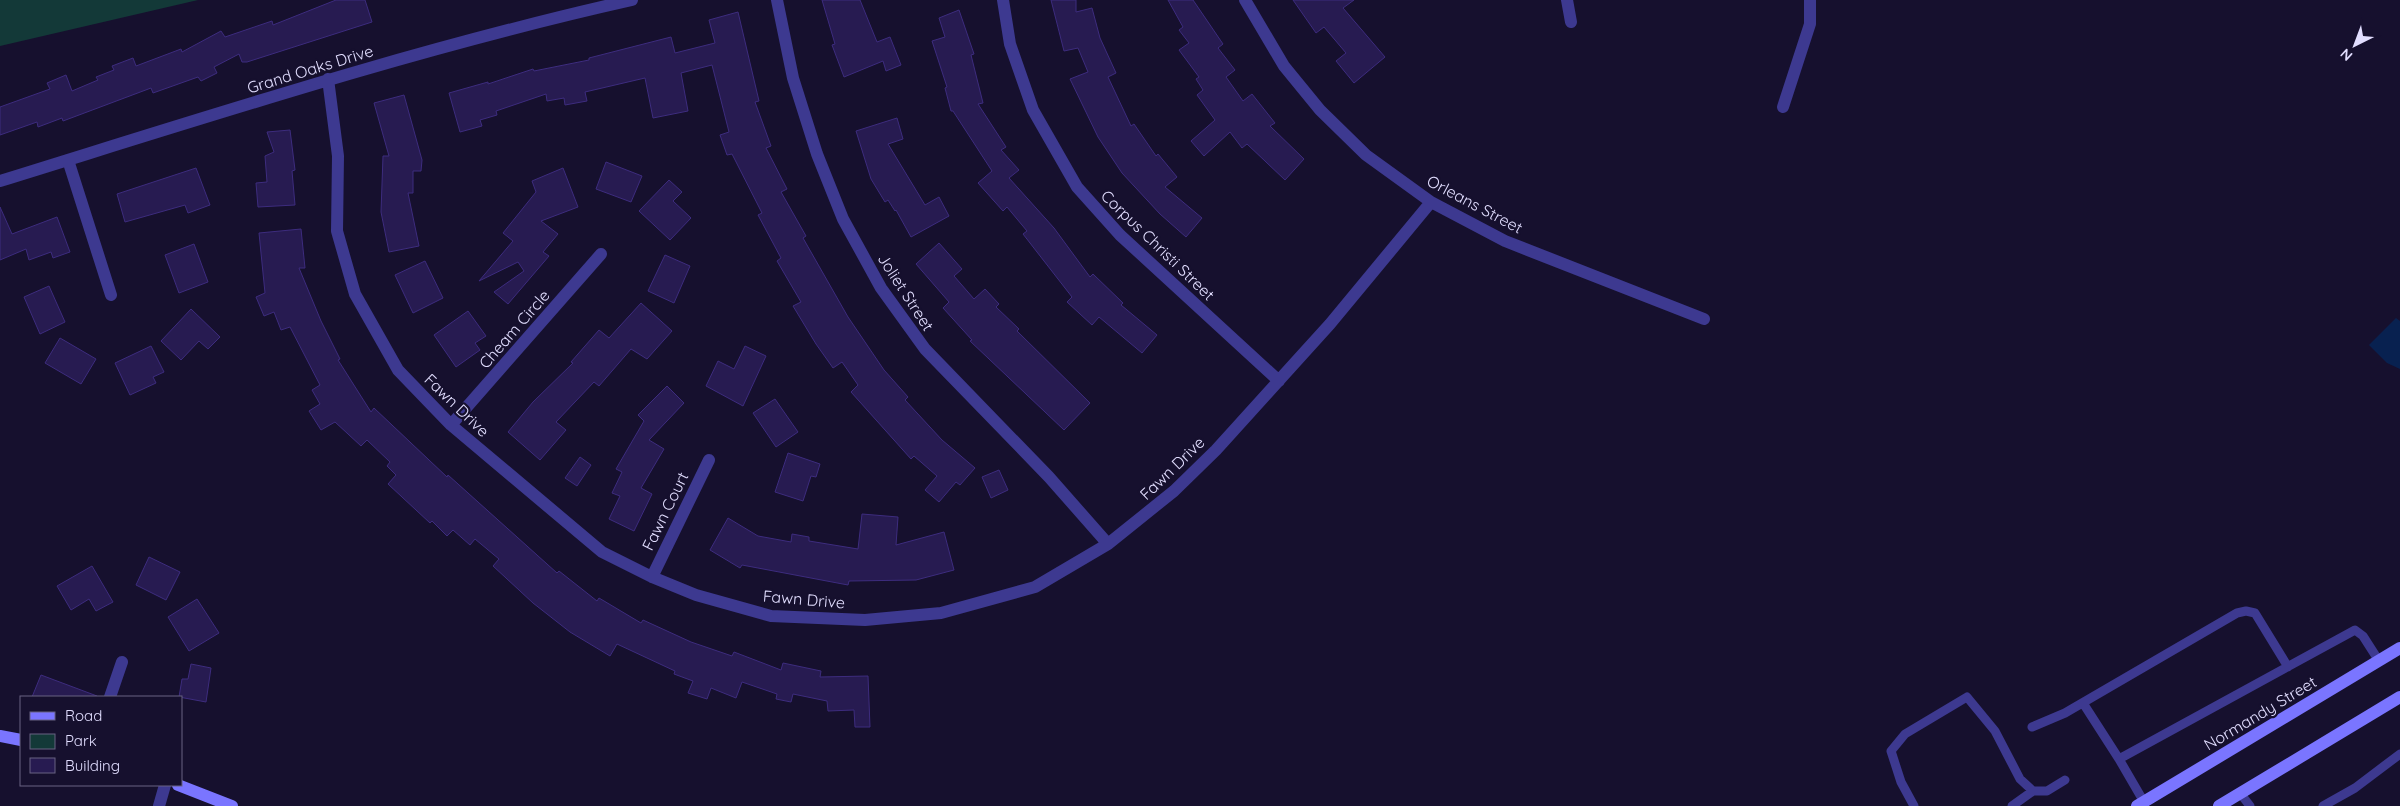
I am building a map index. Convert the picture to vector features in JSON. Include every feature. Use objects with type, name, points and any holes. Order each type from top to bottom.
[{"type":"main road","name":"Normandy Street","points":[[2141,804],[2378,661],[2398,653]]},
{"type":"main road","points":[[2218,806],[2400,697]]},
{"type":"main road","points":[[0,736],[20,740]]},
{"type":"main road","points":[[181,786],[232,806]]},
{"type":"street","name":"Grand Oaks Drive","points":[[0,181],[328,79],[559,16],[632,0]]},
{"type":"street","name":"Joliet Street","points":[[777,0],[793,78],[817,154],[843,219],[881,288],[925,349],[1049,477],[1108,544]]},
{"type":"street","name":"Corpus Christi Street","points":[[1003,0],[1010,44],[1033,110],[1077,187],[1120,235],[1280,381]]},
{"type":"street","name":"Orleans Street","points":[[1245,0],[1284,66],[1320,110],[1366,154],[1431,202],[1505,241],[1704,319]]},
{"type":"street","points":[[1567,0],[1572,22]]},
{"type":"street","points":[[1784,107],[1810,24],[1810,0]]},
{"type":"street","name":"Fawn Drive","points":[[328,79],[338,156],[337,231],[355,294],[398,370],[451,425],[602,552],[652,577],[696,595],[771,616],[866,620],[941,613],[1034,587],[1108,544],[1174,491],[1280,381],[1431,202]]},
{"type":"street","points":[[68,160],[111,295]]},
{"type":"street","name":"Cheam Circle","points":[[451,425],[601,254]]},
{"type":"street","name":"Fawn Court","points":[[652,577],[708,460]]},
{"type":"street","points":[[110,696],[122,662]]},
{"type":"street","points":[[159,806],[165,786]]},
{"type":"lane","points":[[2032,726],[2065,713],[2237,613],[2246,611],[2255,613],[2288,666]]},
{"type":"lane","points":[[2119,760],[2355,630],[2363,636],[2378,661]]},
{"type":"lane","points":[[1914,806],[1901,782],[1891,751],[1905,734],[1967,697],[1995,731],[2020,780],[2032,791]]},
{"type":"lane","points":[[2083,702],[2119,760],[2141,804]]},
{"type":"lane","points":[[2323,806],[2355,788],[2400,754]]},
{"type":"lane","points":[[2012,806],[2032,791],[2047,791],[2065,780]]},
{"type":"lane","points":[[2240,793],[2250,806]]},
{"type":"green space","points":[[0,0],[198,0],[0,46]]},
{"type":"water","points":[[2396,318],[2400,321],[2400,369],[2387,363],[2369,345]]},
{"type":"building","points":[[336,0],[365,0],[372,22],[247,62],[242,62],[239,54],[214,67],[217,73],[201,81],[198,77],[153,93],[151,88],[63,121],[62,118],[38,127],[37,122],[0,135],[0,107],[50,89],[47,83],[66,75],[72,91],[98,80],[96,77],[114,70],[112,66],[133,58],[136,66],[181,49],[182,52],[221,31],[225,37],[272,21],[273,25]]},
{"type":"building","points":[[822,0],[860,0],[877,42],[890,37],[901,65],[886,71],[883,61],[844,77],[832,45],[835,44]]},
{"type":"building","points":[[1051,0],[1076,0],[1076,12],[1092,8],[1100,38],[1116,73],[1108,77],[1131,126],[1134,124],[1156,156],[1158,154],[1177,177],[1165,187],[1202,218],[1186,237],[1160,214],[1122,173],[1098,137],[1070,79],[1088,72],[1078,48],[1064,51]]},
{"type":"building","points":[[1168,0],[1193,0],[1223,44],[1218,48],[1235,70],[1226,77],[1243,101],[1252,94],[1275,123],[1270,126],[1304,159],[1285,180],[1247,144],[1242,148],[1230,132],[1204,156],[1191,141],[1215,120],[1197,95],[1203,90],[1196,79],[1199,77],[1179,50],[1189,43],[1179,30],[1183,27]]},
{"type":"building","points":[[1293,0],[1354,0],[1343,8],[1385,57],[1354,83],[1336,61],[1346,53],[1324,27],[1316,33]]},
{"type":"building","points":[[959,10],[974,54],[971,55],[983,103],[978,104],[1006,147],[1001,150],[1019,170],[1009,178],[1054,228],[1090,277],[1093,274],[1123,303],[1121,305],[1157,335],[1142,353],[1099,317],[1092,325],[1067,302],[1072,297],[1023,234],[1027,231],[1007,207],[1003,211],[978,183],[992,171],[953,111],[951,111],[945,88],[947,87],[932,41],[945,37],[939,18]]},
{"type":"building","points":[[738,12],[759,101],[755,102],[771,146],[766,148],[787,189],[781,192],[806,236],[803,238],[848,317],[884,370],[908,397],[905,400],[942,440],[975,468],[960,485],[956,482],[939,502],[925,490],[937,476],[914,456],[911,459],[851,392],[858,385],[842,362],[833,368],[793,306],[801,302],[777,261],[781,258],[758,215],[762,213],[732,154],[727,155],[720,135],[729,132],[712,65],[681,73],[688,111],[653,118],[645,78],[585,92],[587,101],[565,105],[564,98],[547,101],[546,94],[496,111],[497,115],[480,120],[482,126],[460,132],[449,93],[488,82],[488,84],[533,69],[534,71],[589,60],[589,58],[671,37],[675,53],[715,43],[709,20]]},
{"type":"building","points":[[404,95],[422,160],[421,171],[413,171],[413,193],[408,193],[419,246],[389,252],[381,212],[383,156],[389,156],[374,103]]},
{"type":"building","points":[[897,118],[903,139],[888,144],[925,205],[939,197],[949,216],[911,237],[896,210],[888,200],[885,202],[871,179],[856,131]]},
{"type":"building","points":[[290,130],[295,170],[292,171],[295,205],[258,207],[256,183],[267,182],[265,156],[274,152],[267,132]]},
{"type":"building","points":[[606,162],[642,176],[631,202],[596,189]]},
{"type":"building","points":[[196,168],[210,205],[188,213],[185,205],[125,222],[117,194]]},
{"type":"building","points":[[563,168],[578,207],[541,221],[558,234],[543,252],[549,256],[508,304],[494,292],[524,271],[518,262],[479,281],[513,241],[503,233],[536,192],[532,181]]},
{"type":"building","points":[[669,180],[682,192],[673,201],[691,218],[670,240],[639,211]]},
{"type":"building","points":[[0,207],[12,234],[57,217],[70,252],[53,258],[51,252],[29,260],[26,249],[0,260]]},
{"type":"building","points":[[301,229],[305,268],[299,268],[321,321],[340,359],[338,360],[371,412],[374,408],[447,477],[448,475],[557,573],[559,571],[597,601],[599,598],[641,623],[643,620],[691,642],[732,656],[734,652],[781,670],[783,663],[821,671],[820,677],[868,676],[870,727],[855,727],[854,710],[828,711],[827,701],[793,694],[791,702],[776,699],[777,694],[742,682],[736,698],[711,688],[707,699],[688,693],[693,681],[674,674],[675,671],[617,644],[610,656],[570,632],[533,603],[493,566],[499,559],[475,539],[470,545],[453,530],[447,536],[432,521],[430,523],[388,484],[396,475],[387,466],[390,462],[367,440],[361,446],[335,422],[321,430],[309,411],[320,404],[312,390],[320,385],[290,327],[281,330],[274,312],[264,316],[256,297],[265,293],[259,233]]},
{"type":"building","points":[[939,243],[962,269],[954,276],[974,299],[985,289],[999,304],[996,307],[1019,329],[1017,331],[1090,403],[1064,430],[970,341],[972,340],[943,308],[949,302],[916,264]]},
{"type":"building","points":[[194,244],[208,282],[179,293],[165,255]]},
{"type":"building","points":[[665,255],[690,266],[674,303],[648,291]]},
{"type":"building","points":[[425,261],[443,298],[413,313],[395,275]]},
{"type":"building","points":[[49,286],[65,322],[40,334],[24,297]]},
{"type":"building","points":[[641,303],[672,331],[647,359],[631,349],[599,386],[594,382],[556,422],[566,430],[540,460],[508,432],[533,402],[573,363],[571,362],[599,330],[609,338]]},
{"type":"building","points":[[191,309],[220,337],[208,349],[199,341],[181,360],[161,341]]},
{"type":"building","points":[[468,311],[486,336],[475,343],[480,350],[456,367],[434,335]]},
{"type":"building","points":[[60,338],[96,359],[81,384],[45,363]]},
{"type":"building","points":[[151,346],[164,372],[153,377],[156,383],[130,395],[115,363]]},
{"type":"building","points":[[745,346],[766,356],[743,406],[706,386],[718,361],[734,369]]},
{"type":"building","points":[[667,386],[684,403],[649,440],[664,449],[641,488],[652,494],[634,531],[609,519],[620,496],[612,493],[622,472],[616,469],[644,421],[638,415]]},
{"type":"building","points":[[775,399],[798,432],[776,447],[753,413]]},
{"type":"building","points":[[788,453],[820,464],[816,477],[811,476],[803,501],[775,492]]},
{"type":"building","points":[[580,457],[591,465],[577,486],[565,478]]},
{"type":"building","points":[[999,470],[1008,490],[991,498],[982,477]]},
{"type":"building","points":[[862,514],[898,517],[896,545],[944,532],[954,570],[916,580],[849,581],[848,585],[742,565],[740,568],[710,550],[728,518],[758,536],[791,542],[792,534],[809,537],[809,541],[858,549]]},
{"type":"building","points":[[149,557],[180,572],[166,600],[136,585]]},
{"type":"building","points":[[92,566],[113,602],[96,611],[89,599],[71,610],[57,586]]},
{"type":"building","points":[[197,599],[219,633],[189,651],[168,617]]},
{"type":"building","points":[[191,664],[211,668],[206,702],[179,696],[182,679],[188,679]]},
{"type":"building","points":[[41,675],[97,696],[32,696]]}]
